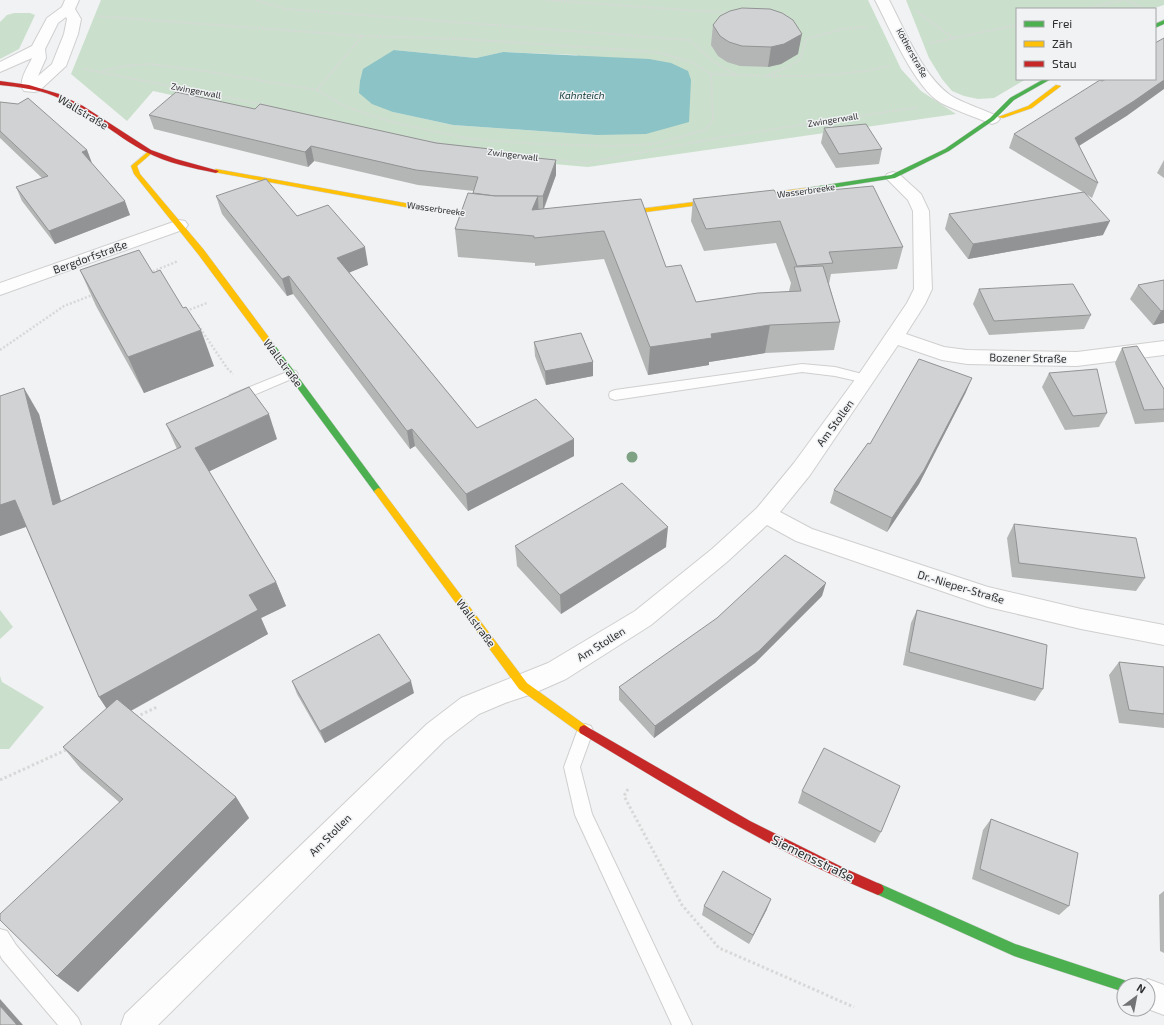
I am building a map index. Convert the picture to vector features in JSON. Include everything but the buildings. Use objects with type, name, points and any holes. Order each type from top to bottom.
[{"type":"main road","points":[[893,177],[947,150],[992,120],[1012,99],[1046,80]]},
{"type":"main road","points":[[992,120],[1030,107],[1055,89],[1062,80]]},
{"type":"main road","name":"Wallstraße","points":[[0,83],[32,88],[56,95],[70,102],[126,139],[150,152],[138,160],[134,166],[134,169],[201,252],[523,686]]},
{"type":"main road","name":"Wasserbreeke","points":[[150,152],[181,163],[235,174],[442,211],[497,217]]},
{"type":"main road","name":"Wasserbreeke","points":[[606,215],[834,188],[893,177]]},
{"type":"main road","name":"Siemensstraße","points":[[523,686],[585,731],[746,825],[840,872],[1014,950],[1116,983]]},
{"type":"street","name":"Kötherstraße","points":[[882,0],[932,88],[946,99],[992,120]]},
{"type":"street","points":[[71,8],[74,19],[71,34],[59,66],[32,88],[29,80],[39,58],[38,49],[52,21],[71,8]]},
{"type":"street","points":[[0,68],[38,49]]},
{"type":"street","name":"Am Stollen","points":[[136,1025],[436,732],[470,706],[500,693],[523,686],[557,671],[643,618],[720,555],[765,514],[802,469],[866,379],[916,304],[923,289],[924,267],[921,211],[915,198],[893,177]]},
{"type":"street","name":"Bergdorfstraße","points":[[0,289],[180,225]]},
{"type":"street","name":"Bozener Straße","points":[[894,337],[942,353],[967,357],[1077,360],[1164,348]]},
{"type":"street","name":"Dr.-Nieper-Straße","points":[[765,514],[804,535],[988,597],[1081,619],[1164,636]]},
{"type":"lane","points":[[614,395],[802,368],[826,369],[847,373],[866,379]]},
{"type":"lane","points":[[223,404],[292,374]]},
{"type":"lane","points":[[585,731],[572,767],[584,815],[682,1025]]},
{"type":"lane","points":[[0,938],[9,952],[71,1025]]},
{"type":"path","points":[[256,0],[285,9],[689,40],[713,61],[736,75]]},
{"type":"path","points":[[546,0],[731,13]]},
{"type":"path","points":[[1088,8],[1123,0]]},
{"type":"path","points":[[1127,0],[1142,8]]},
{"type":"path","points":[[71,8],[108,15],[362,36],[464,39],[656,52],[692,62],[711,74],[764,77],[830,75],[877,69],[911,53],[954,39],[1016,24]]},
{"type":"path","points":[[916,11],[954,39]]},
{"type":"path","points":[[764,77],[790,66],[800,59],[806,39],[843,29],[896,25]]},
{"type":"path","points":[[317,90],[362,36]]},
{"type":"path","points":[[99,72],[124,66],[150,64],[211,72],[317,90],[346,107],[392,122],[470,139],[539,144],[613,146],[653,144],[706,130],[713,120],[711,74]]},
{"type":"path","name":"Zwingerwall","points":[[59,66],[99,72],[277,108]]},
{"type":"path","name":"Zwingerwall","points":[[489,153],[587,164],[722,137],[921,107],[946,99]]},
{"type":"path","points":[[419,139],[442,144]]},
{"type":"path","points":[[143,275],[201,252]]},
{"type":"path","points":[[0,350],[64,306],[100,292]]},
{"type":"path","points":[[183,312],[207,303]]},
{"type":"path","points":[[188,310],[192,316]]},
{"type":"path","points":[[197,323],[227,368],[250,392]]},
{"type":"path","points":[[130,720],[157,707]]},
{"type":"path","points":[[0,780],[75,745]]},
{"type":"path","points":[[642,764],[624,796],[682,905],[719,948],[854,1007]]},
{"type":"green space","points":[[101,0],[868,0],[901,69],[921,91],[956,114],[588,167],[485,158],[361,136],[153,91],[127,121],[71,74]],"holes":[[[394,50],[476,58],[503,52],[577,55],[596,135],[453,125],[393,112]]]},
{"type":"green space","points":[[906,0],[1164,0],[1164,5],[1154,8],[1016,8],[1016,80],[1024,80],[994,98],[978,99],[964,96],[952,91],[942,79],[929,58]]},
{"type":"green space","points":[[14,13],[30,13],[35,15],[19,49],[0,59],[0,22],[7,15]]},
{"type":"green space","points":[[0,610],[13,627],[0,639]]},
{"type":"green space","points":[[0,676],[2,682],[44,707],[9,749],[0,749]]},
{"type":"water","name":"Kahnteich","points":[[394,50],[476,58],[503,52],[649,59],[671,63],[688,71],[691,80],[689,122],[646,134],[596,135],[453,125],[393,112],[372,104],[359,93],[363,69]]},
{"type":"traffic: fast","points":[[1156,26],[1164,22]]},
{"type":"traffic: fast","points":[[806,190],[893,177],[947,150],[992,119],[1012,99],[1046,80]]},
{"type":"traffic: fast","points":[[416,207],[491,217]]},
{"type":"traffic: fast","points":[[268,342],[378,491]]},
{"type":"traffic: fast","points":[[878,889],[1014,950],[1116,983]]},
{"type":"traffic: slow","points":[[1001,117],[1030,107],[1058,86]]},
{"type":"traffic: slow","points":[[150,152],[134,166],[137,174],[201,252],[268,342]]},
{"type":"traffic: slow","points":[[216,171],[416,207]]},
{"type":"traffic: slow","points":[[615,214],[806,190]]},
{"type":"traffic: slow","points":[[378,491],[523,686],[584,730]]},
{"type":"traffic: jam","points":[[0,83],[29,87],[57,95],[81,108],[149,151],[165,158],[199,168],[216,171]]},
{"type":"traffic: jam","points":[[584,730],[746,825],[840,872],[878,889]]}]
